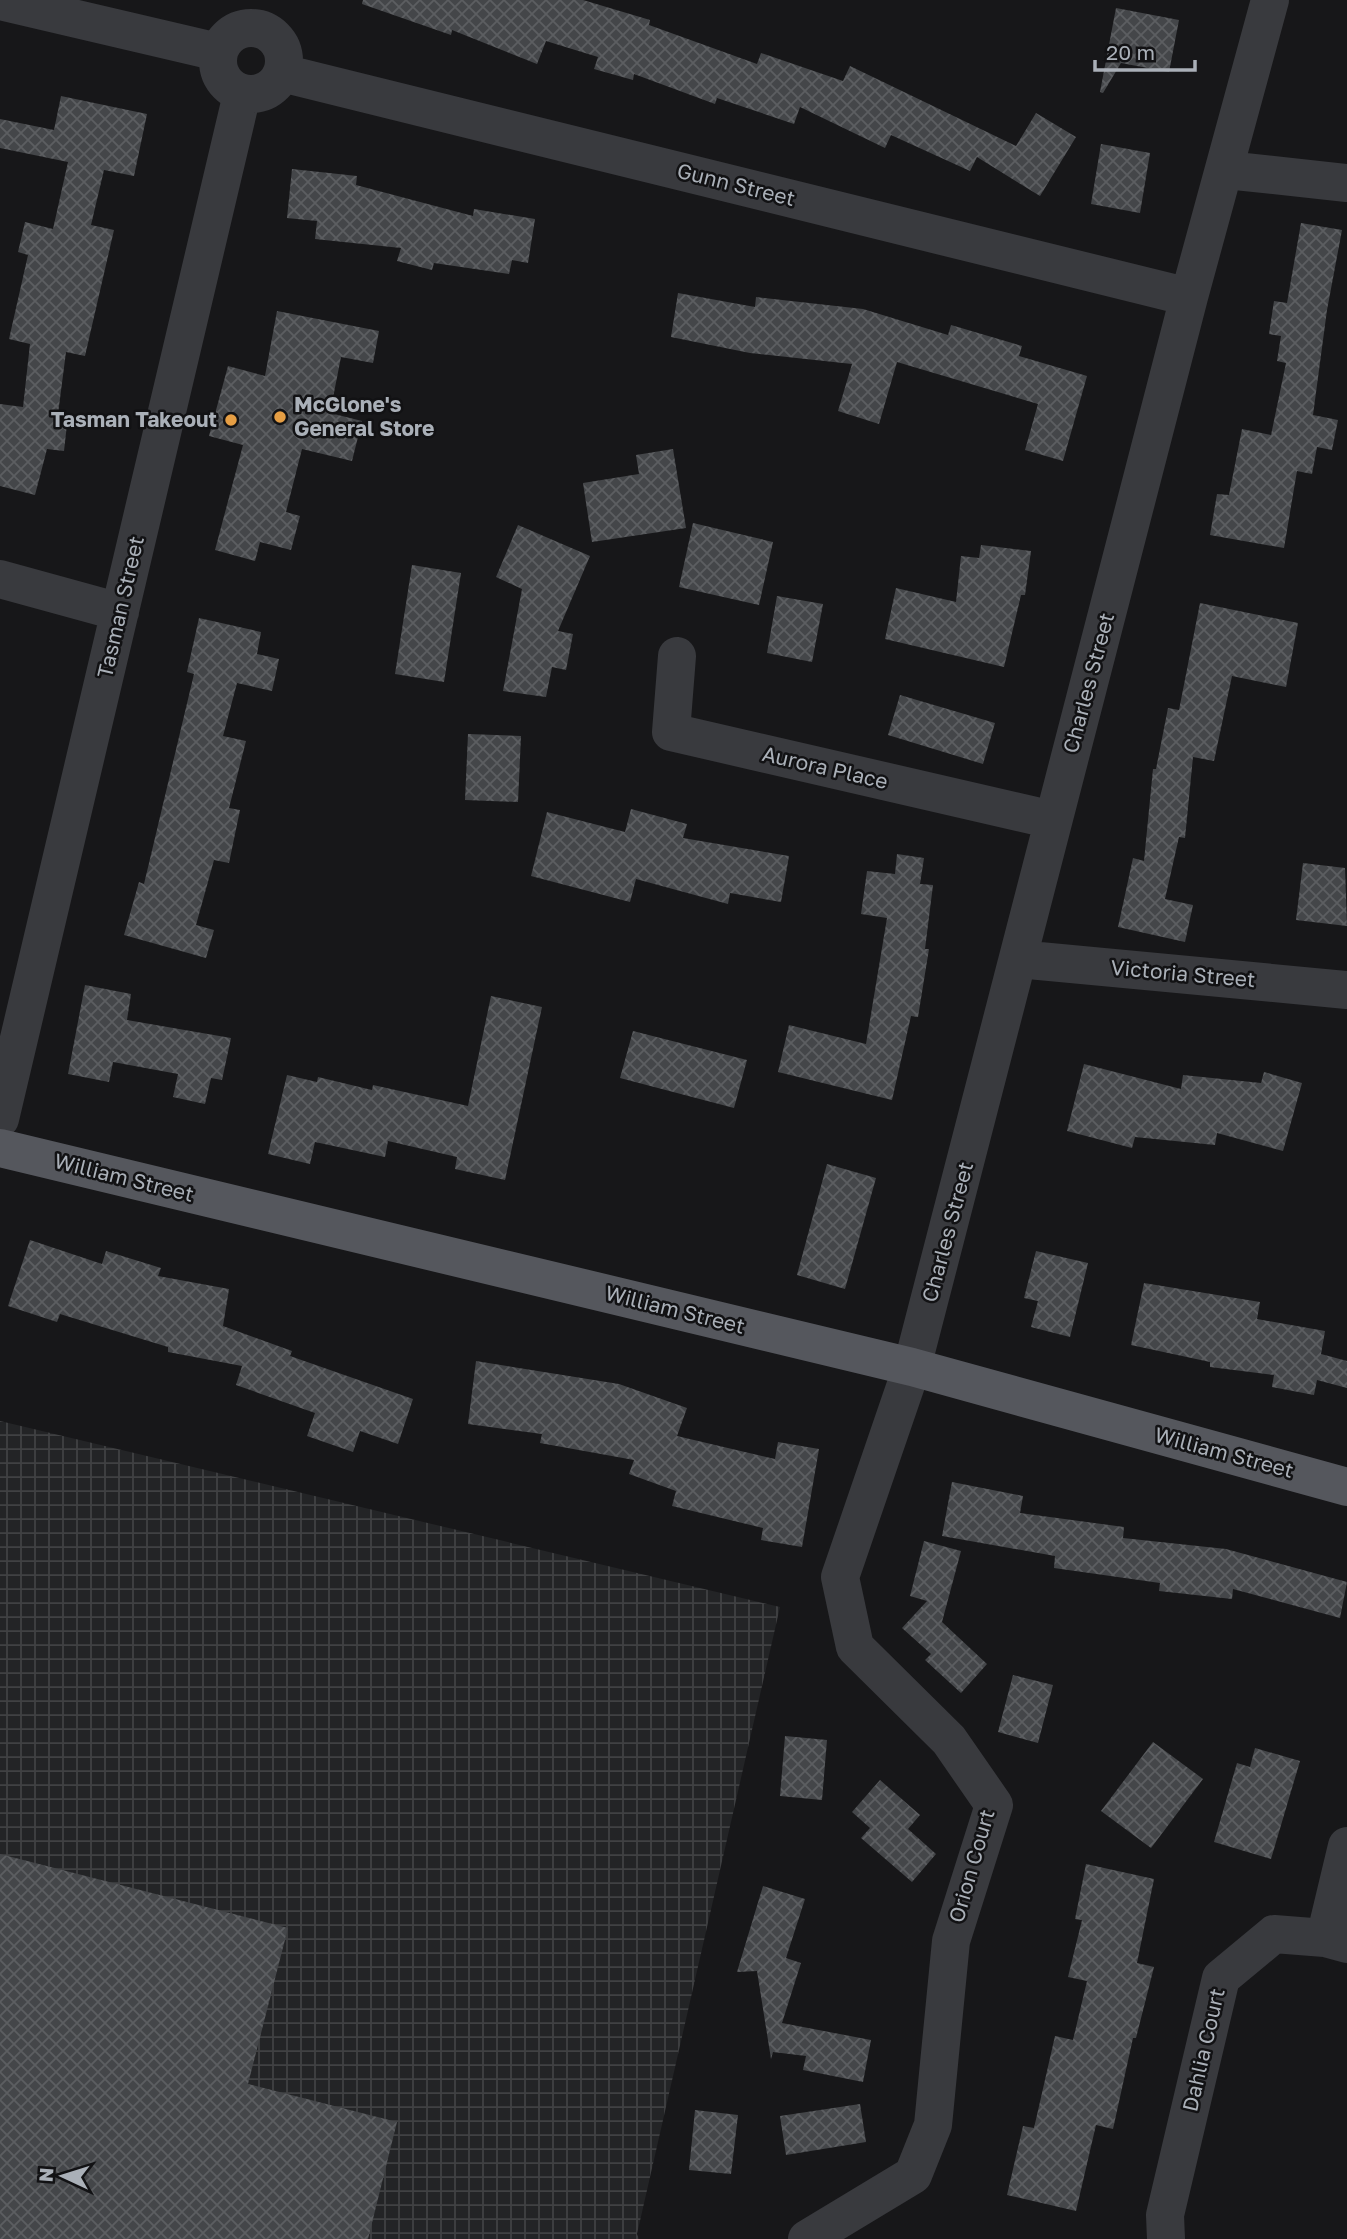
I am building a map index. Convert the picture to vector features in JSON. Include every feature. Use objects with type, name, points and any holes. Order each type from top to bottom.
[{"type":"main road","name":"William Street","points":[[0,1148],[912,1367],[1347,1487]]},
{"type":"street","name":"Charles Street","points":[[912,1367],[1189,297],[1226,170],[1270,0]]},
{"type":"street","points":[[0,1],[218,52]]},
{"type":"street","points":[[260,14],[268,32],[282,50],[282,73],[266,91],[242,94],[224,82],[217,63],[218,52],[222,44],[237,30],[260,14]]},
{"type":"street","name":"Gunn Street","points":[[282,73],[1189,297]]},
{"type":"street","name":"Tasman Street","points":[[0,1119],[242,94]]},
{"type":"street","points":[[1226,170],[1347,183]]},
{"type":"street","points":[[0,579],[120,612]]},
{"type":"street","name":"Aurora Place","points":[[677,656],[671,733],[1053,820]]},
{"type":"street","name":"Victoria Street","points":[[1018,958],[1347,990]]},
{"type":"street","name":"Orion Court","points":[[807,2239],[913,2175],[933,2125],[951,1941],[994,1805],[949,1740],[855,1647],[840,1577],[912,1367]]},
{"type":"street","name":"Dahlia Court","points":[[1166,2239],[1165,2215],[1221,1978],[1274,1934],[1336,1941],[1347,1846]]},
{"type":"shaded area","points":[[0,1421],[780,1607],[637,2234],[639,2239],[0,2239]]},
{"type":"building","points":[[363,0],[583,0],[650,20],[649,25],[757,64],[761,53],[843,81],[850,66],[1016,146],[1036,113],[1076,137],[1040,196],[977,157],[970,171],[891,135],[885,148],[800,107],[794,124],[717,98],[715,104],[634,74],[633,80],[594,69],[598,57],[546,41],[537,64],[452,30],[451,35],[362,4]]},
{"type":"building","points":[[1116,8],[1179,20],[1169,72],[1121,63],[1103,93],[1100,92]]},
{"type":"building","points":[[61,96],[147,114],[134,176],[104,170],[91,225],[114,230],[85,356],[66,352],[58,414],[68,415],[64,451],[47,449],[35,495],[0,486],[0,404],[23,407],[30,344],[9,339],[28,255],[18,252],[25,222],[53,229],[68,162],[0,148],[0,119],[54,130]]},
{"type":"building","points":[[1101,144],[1150,153],[1140,213],[1091,204]]},
{"type":"building","points":[[292,169],[357,176],[356,185],[473,216],[474,209],[535,219],[528,263],[512,260],[509,274],[434,263],[432,270],[397,261],[401,248],[315,239],[317,221],[287,218]]},
{"type":"building","points":[[1301,223],[1342,230],[1327,310],[1313,415],[1338,420],[1332,450],[1317,447],[1312,474],[1297,471],[1284,548],[1210,535],[1217,494],[1229,495],[1242,429],[1271,435],[1286,363],[1277,361],[1281,336],[1269,334],[1274,301],[1287,303]]},
{"type":"building","points":[[678,293],[755,307],[756,297],[863,309],[948,335],[951,325],[1022,346],[1019,356],[1087,376],[1063,461],[1025,450],[1038,404],[897,362],[879,424],[838,411],[852,364],[750,353],[671,337]]},
{"type":"building","points":[[277,311],[379,331],[373,363],[341,357],[330,413],[362,421],[352,461],[302,449],[286,512],[300,516],[291,550],[260,542],[255,561],[215,550],[243,445],[209,436],[228,366],[265,376]]},
{"type":"building","points":[[673,449],[686,528],[592,542],[583,483],[639,474],[636,455]]},
{"type":"building","points":[[693,523],[773,542],[759,605],[679,587]]},
{"type":"building","points":[[518,525],[590,556],[558,631],[573,634],[566,670],[552,667],[546,697],[503,691],[522,589],[496,577]]},
{"type":"building","points":[[981,545],[1031,551],[1025,595],[1021,595],[1004,667],[885,639],[896,588],[956,602],[961,556],[979,558]]},
{"type":"building","points":[[412,565],[461,573],[444,682],[395,674]]},
{"type":"building","points":[[777,596],[823,604],[812,662],[767,653]]},
{"type":"building","points":[[1200,603],[1298,623],[1286,687],[1232,676],[1214,761],[1193,757],[1185,838],[1179,837],[1165,899],[1193,905],[1185,942],[1118,927],[1133,858],[1144,861],[1153,769],[1156,769],[1168,708],[1179,710]]},
{"type":"building","points":[[199,618],[261,632],[257,654],[279,659],[272,691],[237,683],[223,736],[246,741],[229,808],[240,810],[229,863],[214,860],[196,925],[214,930],[206,958],[124,935],[139,882],[144,884],[194,674],[187,672]]},
{"type":"building","points":[[900,695],[995,723],[983,764],[888,735]]},
{"type":"building","points":[[468,734],[521,736],[518,802],[465,800]]},
{"type":"building","points":[[631,809],[687,824],[683,838],[789,856],[781,902],[730,893],[728,904],[636,879],[630,902],[531,876],[547,812],[625,832]]},
{"type":"building","points":[[897,854],[924,858],[920,884],[933,885],[925,949],[929,949],[918,1017],[911,1016],[892,1100],[778,1072],[789,1025],[866,1044],[887,918],[861,914],[867,871],[895,874]]},
{"type":"building","points":[[1303,863],[1345,868],[1347,926],[1296,920]]},
{"type":"building","points":[[85,985],[131,994],[127,1020],[231,1038],[222,1080],[211,1078],[205,1104],[173,1097],[178,1074],[113,1062],[109,1082],[68,1074]]},
{"type":"building","points":[[491,996],[542,1007],[505,1180],[455,1169],[457,1157],[388,1141],[385,1157],[315,1142],[310,1164],[268,1154],[287,1075],[317,1082],[318,1077],[372,1090],[373,1085],[468,1106]]},
{"type":"building","points":[[633,1031],[747,1060],[734,1108],[620,1078]]},
{"type":"building","points":[[1084,1064],[1181,1089],[1183,1075],[1261,1083],[1264,1072],[1302,1083],[1283,1151],[1217,1133],[1215,1145],[1135,1137],[1132,1148],[1067,1131]]},
{"type":"building","points":[[827,1164],[876,1178],[845,1289],[797,1275]]},
{"type":"building","points":[[30,1240],[102,1264],[106,1251],[161,1268],[158,1276],[229,1289],[223,1326],[292,1351],[290,1356],[413,1399],[398,1444],[360,1431],[353,1452],[307,1436],[315,1413],[236,1385],[242,1366],[168,1352],[168,1347],[60,1314],[57,1322],[8,1306]]},
{"type":"building","points":[[1036,1251],[1088,1263],[1070,1337],[1031,1327],[1038,1301],[1024,1298]]},
{"type":"building","points":[[1144,1283],[1260,1302],[1257,1319],[1325,1331],[1321,1354],[1347,1361],[1347,1388],[1317,1380],[1314,1395],[1272,1387],[1274,1375],[1210,1367],[1210,1362],[1131,1345]]},
{"type":"building","points":[[476,1361],[619,1384],[687,1408],[677,1436],[775,1459],[778,1442],[819,1449],[802,1547],[761,1540],[763,1528],[672,1506],[676,1491],[629,1474],[634,1460],[540,1443],[542,1434],[468,1424]]},
{"type":"building","points":[[952,1482],[1023,1496],[1020,1513],[1124,1527],[1123,1538],[1226,1549],[1347,1582],[1340,1618],[1233,1589],[1232,1599],[1159,1591],[1160,1583],[1054,1568],[1055,1556],[942,1536]]},
{"type":"building","points":[[924,1541],[961,1551],[942,1622],[987,1664],[961,1693],[925,1660],[931,1654],[902,1628],[927,1601],[910,1596]]},
{"type":"building","points":[[1013,1675],[1053,1685],[1038,1743],[998,1732]]},
{"type":"building","points":[[785,1736],[827,1740],[822,1800],[780,1796]]},
{"type":"building","points":[[1153,1742],[1203,1779],[1151,1848],[1101,1811]]},
{"type":"building","points":[[1255,1748],[1300,1761],[1271,1859],[1214,1842],[1237,1763],[1250,1767]]},
{"type":"building","points":[[880,1780],[920,1815],[908,1829],[936,1854],[912,1882],[861,1838],[870,1828],[852,1812]]},
{"type":"building","points":[[0,1854],[288,1928],[248,2084],[397,2122],[368,2239],[0,2239]]},
{"type":"building","points":[[1086,1864],[1154,1879],[1137,1963],[1154,1967],[1136,2038],[1133,2038],[1113,2129],[1096,2125],[1076,2211],[1007,2195],[1023,2126],[1034,2128],[1055,2036],[1073,2040],[1087,1981],[1068,1977],[1082,1920],[1075,1919]]},
{"type":"building","points":[[763,1886],[805,1899],[786,1958],[801,1963],[782,2023],[871,2040],[863,2082],[803,2070],[806,2056],[773,2052],[771,2059],[757,1971],[737,1972]]},
{"type":"building","points":[[860,2104],[866,2142],[786,2155],[780,2116]]},
{"type":"building","points":[[695,2110],[738,2115],[731,2174],[689,2170]]},
{"type":"place","name":"McGlone's General Store","points":[[280,417]]},
{"type":"place","name":"Tasman Takeout","points":[[231,420]]}]
